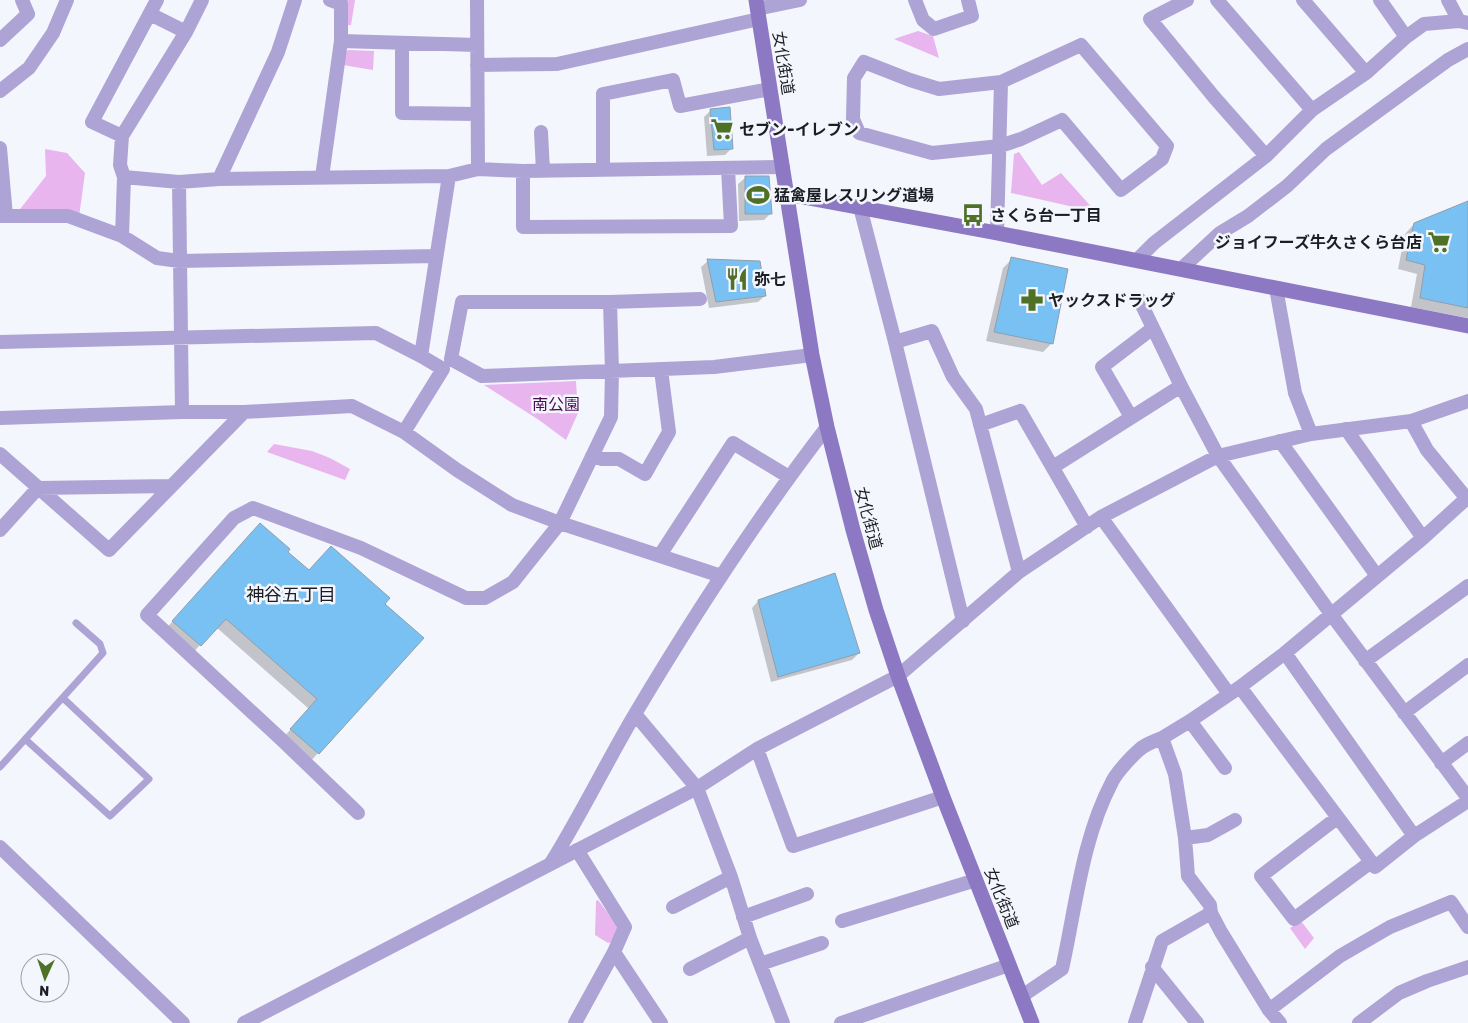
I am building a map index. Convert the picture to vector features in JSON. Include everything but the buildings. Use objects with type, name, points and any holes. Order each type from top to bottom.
[{"type":"street","points":[[0,40],[28,14],[22,0]]},
{"type":"street","points":[[0,91],[29,68],[53,33],[67,0]]},
{"type":"street","points":[[122,136],[92,122],[157,0]]},
{"type":"street","points":[[122,236],[124,177],[120,165],[122,136],[186,32],[202,0]]},
{"type":"street","points":[[219,179],[278,52],[295,0]]},
{"type":"street","points":[[322,177],[341,41],[341,4],[330,0]]},
{"type":"street","points":[[477,0],[478,169]]},
{"type":"street","points":[[477,65],[557,64],[757,9],[800,0]]},
{"type":"street","points":[[915,0],[923,20],[934,29],[972,16],[968,0]]},
{"type":"street","points":[[1187,0],[1150,19],[1214,97],[1266,156]]},
{"type":"street","points":[[1217,0],[1312,110]]},
{"type":"street","points":[[1303,0],[1366,74]]},
{"type":"street","points":[[1380,0],[1406,37]]},
{"type":"street","points":[[1448,0],[1463,22]]},
{"type":"street","name":"女化街道","points":[[757,9],[812,355],[827,427],[853,530],[876,610],[898,676],[943,797],[1032,1023]]},
{"type":"street","points":[[150,14],[186,32]]},
{"type":"street","points":[[1137,260],[1154,243],[1266,156],[1312,110],[1366,74],[1406,37],[1424,24],[1463,22]]},
{"type":"street","points":[[341,41],[477,46]]},
{"type":"street","points":[[402,43],[402,113],[477,114]]},
{"type":"street","points":[[1081,45],[1167,146],[1162,159],[1121,190],[1062,120],[1021,139],[1000,146],[932,153],[859,133],[853,119],[854,78],[864,62],[910,80],[940,89],[1001,82],[1081,45]]},
{"type":"street","points":[[1181,269],[1220,233],[1248,216],[1287,186],[1326,149],[1448,60],[1468,49]]},
{"type":"street","points":[[603,170],[603,94],[673,80],[680,106],[770,89]]},
{"type":"street","points":[[997,233],[1001,82]]},
{"type":"street","points":[[541,132],[543,171]]},
{"type":"street","points":[[0,148],[3,216],[68,216],[122,236],[157,258],[179,260],[436,256]]},
{"type":"street","points":[[124,177],[179,182],[219,179],[449,176],[478,169],[543,171],[783,167]]},
{"type":"street","points":[[523,171],[522,227],[731,226],[728,168]]},
{"type":"street","points":[[421,356],[449,176]]},
{"type":"street","points":[[179,182],[182,412]]},
{"type":"street","points":[[787,194],[1137,260],[1468,326]]},
{"type":"street","points":[[860,207],[963,621]]},
{"type":"street","points":[[1276,288],[1294,393],[1311,434]]},
{"type":"street","points":[[700,299],[610,302],[462,302],[451,359],[482,376],[714,368],[812,355]]},
{"type":"street","points":[[1101,517],[1234,691],[1375,867],[1414,836],[1468,799],[1331,614],[1218,456],[1181,386],[1139,299]]},
{"type":"street","points":[[358,813],[147,615],[234,518],[253,508],[361,548],[466,598],[485,598],[513,582],[560,523],[611,418],[610,302]]},
{"type":"street","points":[[1131,417],[1102,367],[1153,328]]},
{"type":"street","points":[[895,342],[932,331],[953,377],[976,409],[1019,572]]},
{"type":"street","points":[[0,342],[376,333],[444,369],[404,432]]},
{"type":"street","points":[[592,456],[602,459],[619,459],[645,474],[669,432],[661,370]]},
{"type":"street","points":[[1053,467],[1181,386]]},
{"type":"street","points":[[244,1023],[697,788],[757,749],[898,676],[1019,572],[1101,517],[1218,456],[1311,434],[1411,421],[1468,401]]},
{"type":"street","points":[[0,418],[182,412],[244,412],[352,406],[404,432],[457,470],[512,505],[560,523],[721,576]]},
{"type":"street","points":[[980,424],[1020,411],[1087,527]]},
{"type":"street","points":[[0,454],[109,550],[244,412]]},
{"type":"street","points":[[1022,996],[1062,969],[1083,861],[1100,810],[1112,780],[1140,748],[1162,738],[1190,721],[1285,653],[1467,499],[1427,450],[1411,421]]},
{"type":"street","points":[[550,864],[635,714],[721,576],[789,477],[827,427]]},
{"type":"street","points":[[1346,429],[1423,538]]},
{"type":"street","points":[[1280,441],[1377,576]]},
{"type":"street","points":[[660,556],[733,443],[789,477]]},
{"type":"street","points":[[0,530],[38,488],[171,486]]},
{"type":"street","points":[[1366,661],[1468,586]]},
{"type":"street","points":[[1285,653],[1414,836]]},
{"type":"street","points":[[1404,713],[1468,665]]},
{"type":"street","points":[[635,714],[697,788],[731,877],[750,938],[782,1023]]},
{"type":"street","points":[[1190,721],[1226,768]]},
{"type":"street","points":[[1162,738],[1175,774],[1185,838],[1188,876],[1210,905],[1211,913],[1220,932],[1269,1010],[1280,1023]]},
{"type":"street","points":[[1441,763],[1468,743]]},
{"type":"street","points":[[757,749],[793,846],[943,797]]},
{"type":"street","points":[[1337,818],[1261,876],[1294,918],[1371,862]]},
{"type":"street","points":[[1185,838],[1208,835],[1235,820]]},
{"type":"street","points":[[0,848],[183,1023]]},
{"type":"street","points":[[574,1023],[626,927],[576,850]]},
{"type":"street","points":[[673,907],[731,877]]},
{"type":"street","points":[[842,922],[976,880]]},
{"type":"street","points":[[744,917],[807,894]]},
{"type":"street","points":[[1269,1010],[1340,956],[1390,927],[1451,902],[1468,926]]},
{"type":"street","points":[[1135,1023],[1162,941],[1211,913]]},
{"type":"street","points":[[690,969],[750,938]]},
{"type":"street","points":[[760,964],[822,943]]},
{"type":"street","points":[[614,952],[661,1023]]},
{"type":"street","points":[[841,1023],[1009,965]]},
{"type":"street","points":[[1152,967],[1197,1023]]},
{"type":"street","points":[[1359,1023],[1399,993],[1428,980],[1468,967]]},
{"type":"lane","points":[[0,767],[103,653],[100,644],[76,623]]},
{"type":"lane","points":[[25,740],[110,816],[149,779],[63,698]]},
{"type":"green space","points":[[342,0],[355,0],[351,25],[347,25]]},
{"type":"green space","points":[[918,31],[933,36],[939,58],[894,39]]},
{"type":"green space","points":[[348,50],[374,51],[373,70],[343,65],[344,53]]},
{"type":"green space","points":[[45,149],[67,153],[85,173],[79,217],[17,213],[46,176]]},
{"type":"green space","points":[[1019,152],[1042,185],[1061,173],[1096,212],[1011,193],[1014,154]]},
{"type":"green space","name":"南公園","points":[[576,381],[578,413],[566,440],[539,420],[484,385]]},
{"type":"green space","points":[[274,444],[312,451],[350,469],[345,480],[267,452]]},
{"type":"green space","points":[[598,900],[619,928],[613,942],[608,943],[595,935],[596,901]]},
{"type":"green space","points":[[1301,921],[1314,938],[1305,949],[1290,928]]},
{"type":"place","name":"セブン-イレブン","points":[[722,129]]},
{"type":"place","name":"猛禽屋レスリング道場","points":[[758,195]]},
{"type":"place","name":"さくら台一丁目","points":[[973,215]]},
{"type":"place","name":"ジョイフーズ牛久さくら台店","points":[[1439,242]]},
{"type":"place","name":"弥七","points":[[737,279]]},
{"type":"place","name":"ヤックスドラッグ","points":[[1032,300]]},
{"type":"district","name":"神谷五丁目","points":[[291,595]]}]
